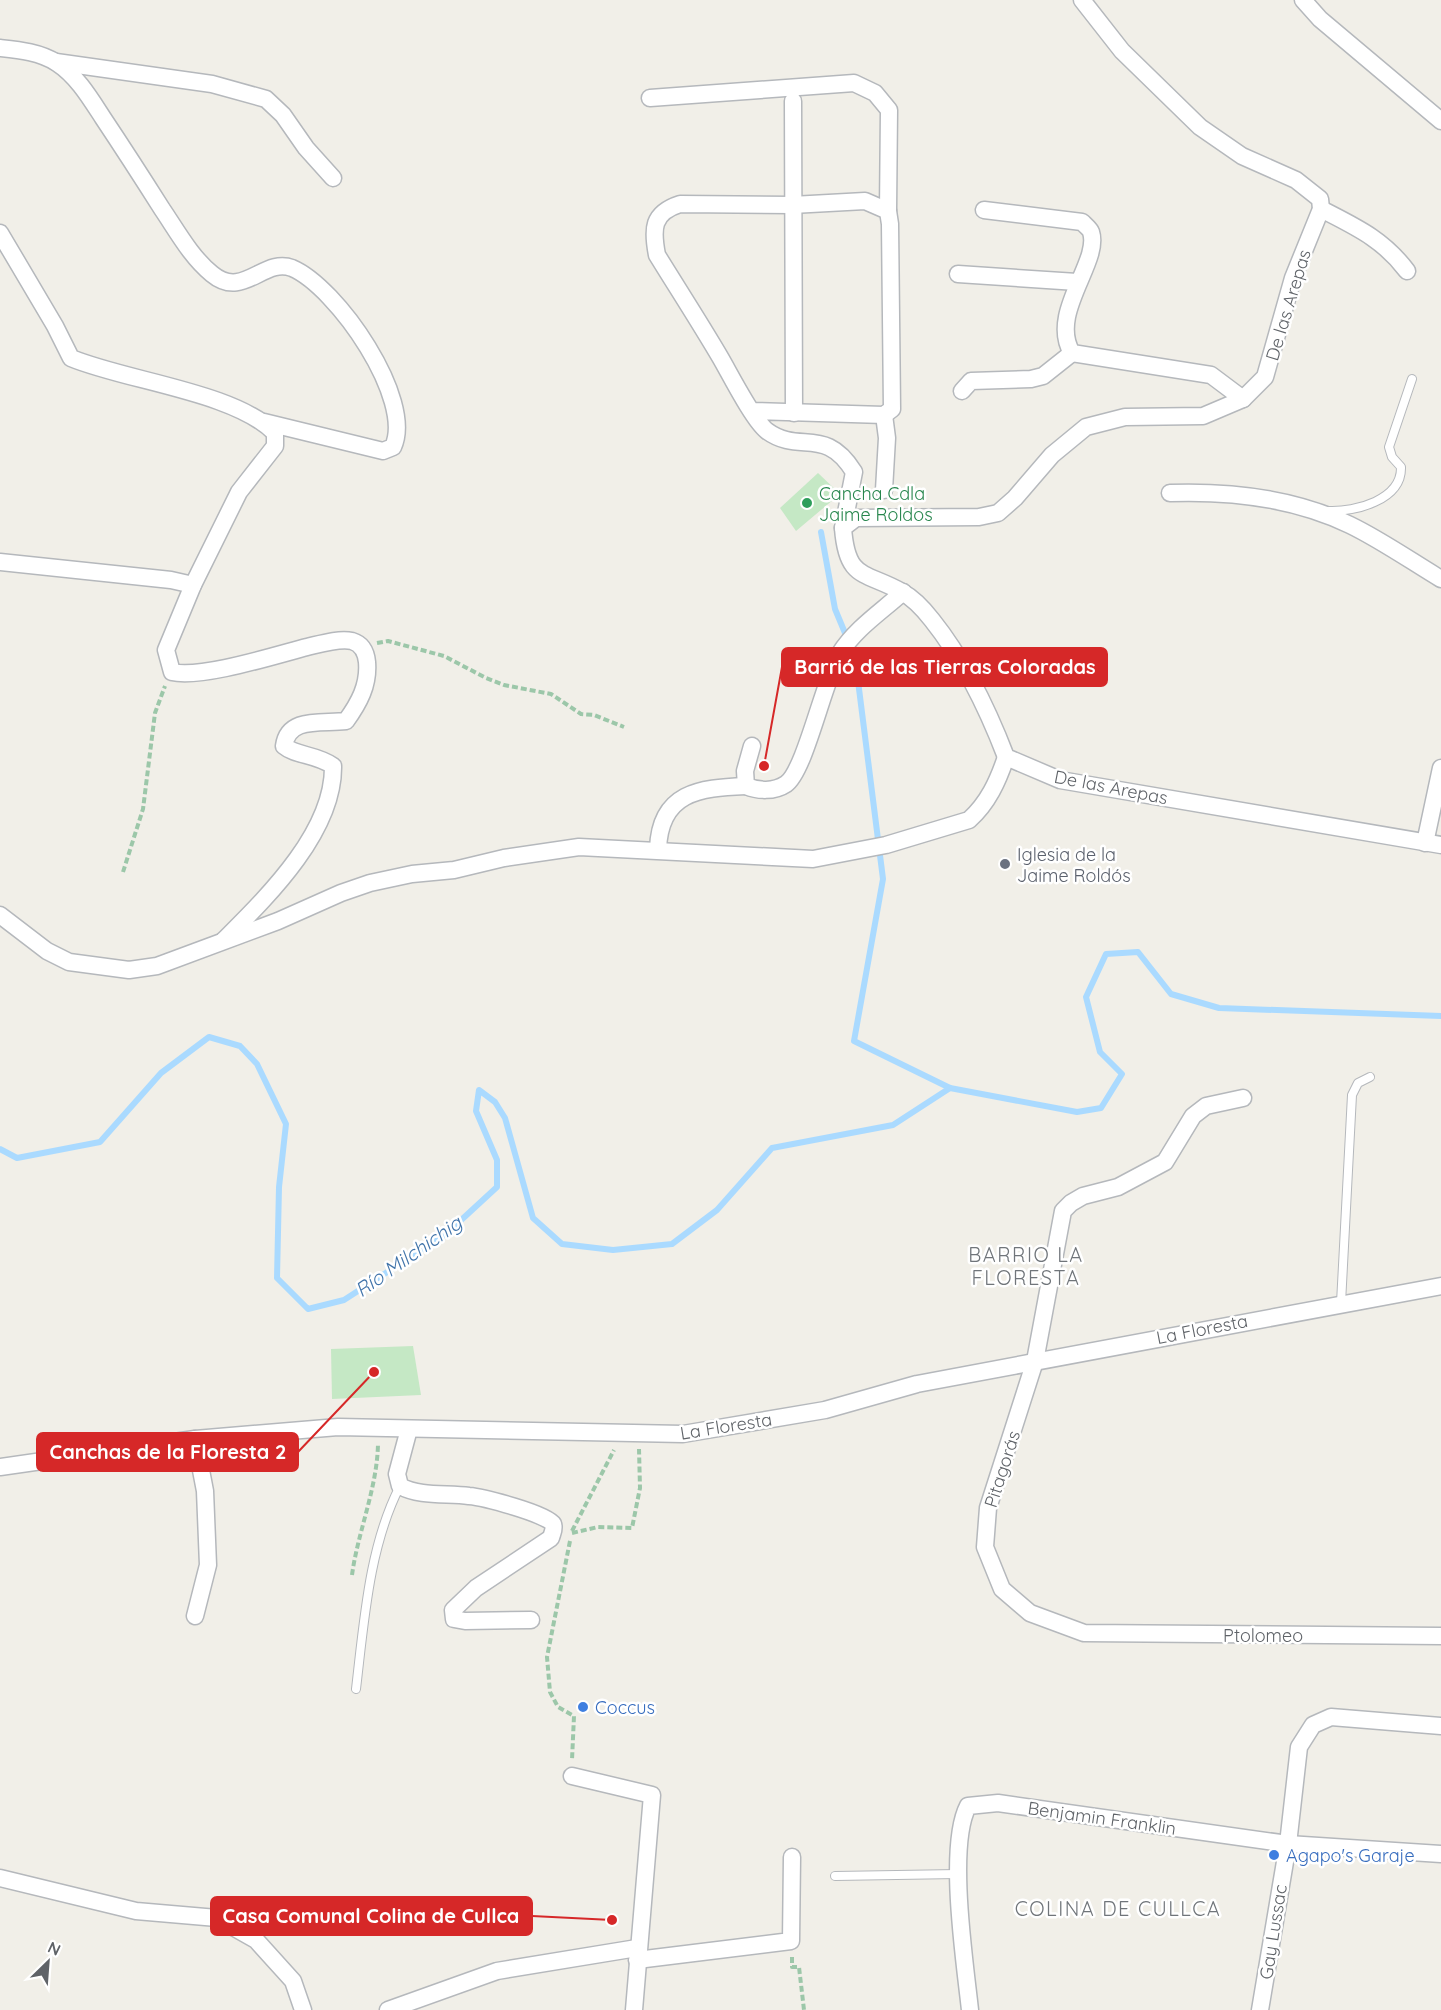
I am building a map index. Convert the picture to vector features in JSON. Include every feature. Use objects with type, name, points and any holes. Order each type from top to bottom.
[{"type":"street","points":[[1082,0],[1122,51],[1200,127],[1234,152],[1308,188],[1320,199],[1321,209],[1376,238],[1392,251],[1407,271]]},
{"type":"street","points":[[1303,0],[1320,19],[1441,121]]},
{"type":"street","points":[[0,48],[22,50],[56,62],[212,84],[266,99],[283,115],[306,148],[333,178]]},
{"type":"street","points":[[0,233],[56,326],[70,358],[211,399],[264,422],[383,451],[393,447],[398,436],[398,417],[379,368],[350,317],[327,293],[292,268],[269,269],[251,280],[238,282],[228,282],[212,275],[173,226],[82,86],[56,62]]},
{"type":"street","points":[[650,98],[854,83],[875,93],[889,110],[888,211],[892,409],[884,415],[753,411]]},
{"type":"street","points":[[793,101],[794,413]]},
{"type":"street","points":[[0,915],[47,951],[69,962],[129,970],[157,966],[278,921],[341,893],[391,878],[454,870],[504,858],[579,847],[658,849],[813,859],[879,847],[969,820],[986,801],[997,782],[1006,757],[970,677],[932,620],[903,592],[861,574],[849,562],[843,528],[854,472],[848,461],[836,449],[823,444],[786,439],[767,430],[657,255],[653,236],[657,219],[667,208],[680,204],[792,205],[865,201],[888,211]]},
{"type":"street","name":"De las Arepas","points":[[843,528],[856,518],[979,517],[998,513],[1015,498],[1052,455],[1086,426],[1125,417],[1203,416],[1243,399],[1265,377],[1293,278],[1321,209]]},
{"type":"street","points":[[984,210],[1082,222],[1091,231],[1092,245],[1077,282],[1064,330],[1065,339],[1072,353]]},
{"type":"street","points":[[958,274],[1077,282]]},
{"type":"street","points":[[962,391],[970,381],[1031,380],[1043,376],[1072,353],[1211,375],[1243,399]]},
{"type":"street","points":[[884,415],[887,438],[884,490]]},
{"type":"street","points":[[224,940],[272,892],[314,829],[327,798],[333,778],[333,766],[310,754],[290,751],[284,746],[289,729],[299,724],[345,721],[365,689],[368,667],[362,646],[351,641],[325,643],[182,674],[172,672],[166,650],[193,585],[238,492],[275,446],[274,433],[264,422]]},
{"type":"street","points":[[1170,493],[1220,491],[1316,511],[1351,525],[1441,579]]},
{"type":"street","points":[[0,562],[171,580],[193,585]]},
{"type":"street","points":[[658,849],[659,828],[667,814],[688,793],[705,788],[746,786],[770,790],[786,784],[793,776],[807,745],[818,705],[840,654],[860,629],[903,592]]},
{"type":"street","points":[[746,786],[745,771],[752,746]]},
{"type":"street","name":"De las Arepas","points":[[1006,757],[1060,780],[1433,844]]},
{"type":"street","points":[[1433,844],[1441,768]]},
{"type":"street","name":"Pitagorás","points":[[1084,1633],[1030,1613],[1002,1589],[985,1547],[988,1508],[1035,1361],[1063,1211],[1083,1196],[1118,1187],[1165,1162],[1193,1116],[1206,1106],[1243,1098]]},
{"type":"street","name":"La Floresta","points":[[0,1467],[195,1439],[338,1427],[683,1434],[825,1410],[917,1384],[1441,1286]]},
{"type":"street","points":[[410,1429],[397,1474],[400,1486],[410,1491],[471,1496],[534,1514],[552,1522],[554,1527],[551,1538],[476,1588],[453,1610],[454,1619],[465,1621],[531,1620]]},
{"type":"street","points":[[195,1439],[205,1491],[208,1565],[195,1616]]},
{"type":"street","name":"Ptolomeo","points":[[1084,1633],[1441,1636]]},
{"type":"street","name":"Gay Lussac","points":[[1260,2010],[1287,1844],[1299,1747],[1313,1725],[1331,1717],[1441,1726]]},
{"type":"street","points":[[572,1776],[652,1795],[634,2010]]},
{"type":"street","name":"Benjamin Franklin","points":[[970,2010],[958,1874],[963,1817],[968,1806],[998,1803],[1287,1844],[1441,1854]]},
{"type":"street","points":[[388,2010],[496,1971],[637,1954],[792,1941],[792,1857]]},
{"type":"street","points":[[0,1878],[136,1911],[217,1918],[256,1940],[293,1981],[303,2010]]},
{"type":"lane","points":[[1316,511],[1363,508],[1384,496],[1397,484],[1401,466],[1392,457],[1389,447],[1412,379]]},
{"type":"lane","points":[[1341,1303],[1352,1095],[1358,1083],[1370,1077]]},
{"type":"lane","points":[[356,1689],[363,1630],[378,1547],[390,1505],[400,1486]]},
{"type":"lane","points":[[835,1876],[958,1874]]},
{"type":"path","points":[[362,646],[388,641],[444,656],[486,678],[504,685],[550,694],[580,714],[594,715],[624,727]]},
{"type":"path","points":[[123,872],[144,809],[155,713],[172,672]]},
{"type":"path","points":[[352,1575],[356,1544],[377,1470],[378,1428]]},
{"type":"path","points":[[572,1776],[574,1716],[558,1707],[550,1692],[547,1657],[572,1533],[631,1433]]},
{"type":"path","points":[[572,1533],[598,1527],[632,1528],[640,1488],[631,1433]]},
{"type":"path","points":[[792,1941],[792,1967],[799,1967],[804,2010]]},
{"type":"green space","name":"Cancha Cdla Jaime Roldos","points":[[818,473],[840,494],[796,531],[780,508]]},
{"type":"green space","points":[[413,1346],[421,1395],[332,1399],[331,1349]]},
{"type":"waterway","points":[[821,532],[835,609],[855,657],[883,879],[854,1041],[950,1088],[1077,1112],[1101,1108],[1122,1074],[1100,1052],[1086,997],[1106,954],[1138,952],[1171,994],[1219,1008],[1441,1016]]},
{"type":"waterway","name":"Río Milchichig","points":[[0,1149],[17,1158],[100,1142],[161,1073],[209,1037],[240,1046],[257,1064],[286,1124],[279,1187],[277,1278],[308,1309],[344,1300],[446,1234],[497,1187],[497,1160],[476,1111],[479,1090],[495,1102],[505,1118],[533,1218],[562,1244],[613,1250],[672,1244],[717,1210],[772,1148],[893,1125],[950,1088]]},
{"type":"place","name":"Cancha Cdla Jaime Roldos","points":[[807,503]]},
{"type":"place","name":"Barrió de las Tierras Coloradas","points":[[764,766]]},
{"type":"place","name":"Iglesia de la Jaime Roldós","points":[[1005,864]]},
{"type":"place","name":"Canchas de la Floresta 2","points":[[374,1372]]},
{"type":"place","name":"Coccus","points":[[583,1707]]},
{"type":"place","name":"Agapo's Garaje","points":[[1274,1855]]},
{"type":"place","name":"Casa Comunal Colina de Cullca","points":[[612,1920]]},
{"type":"district","name":"BARRIO LA FLORESTA","points":[[1026,1266]]},
{"type":"district","name":"COLINA DE CULLCA","points":[[1118,1908]]}]
